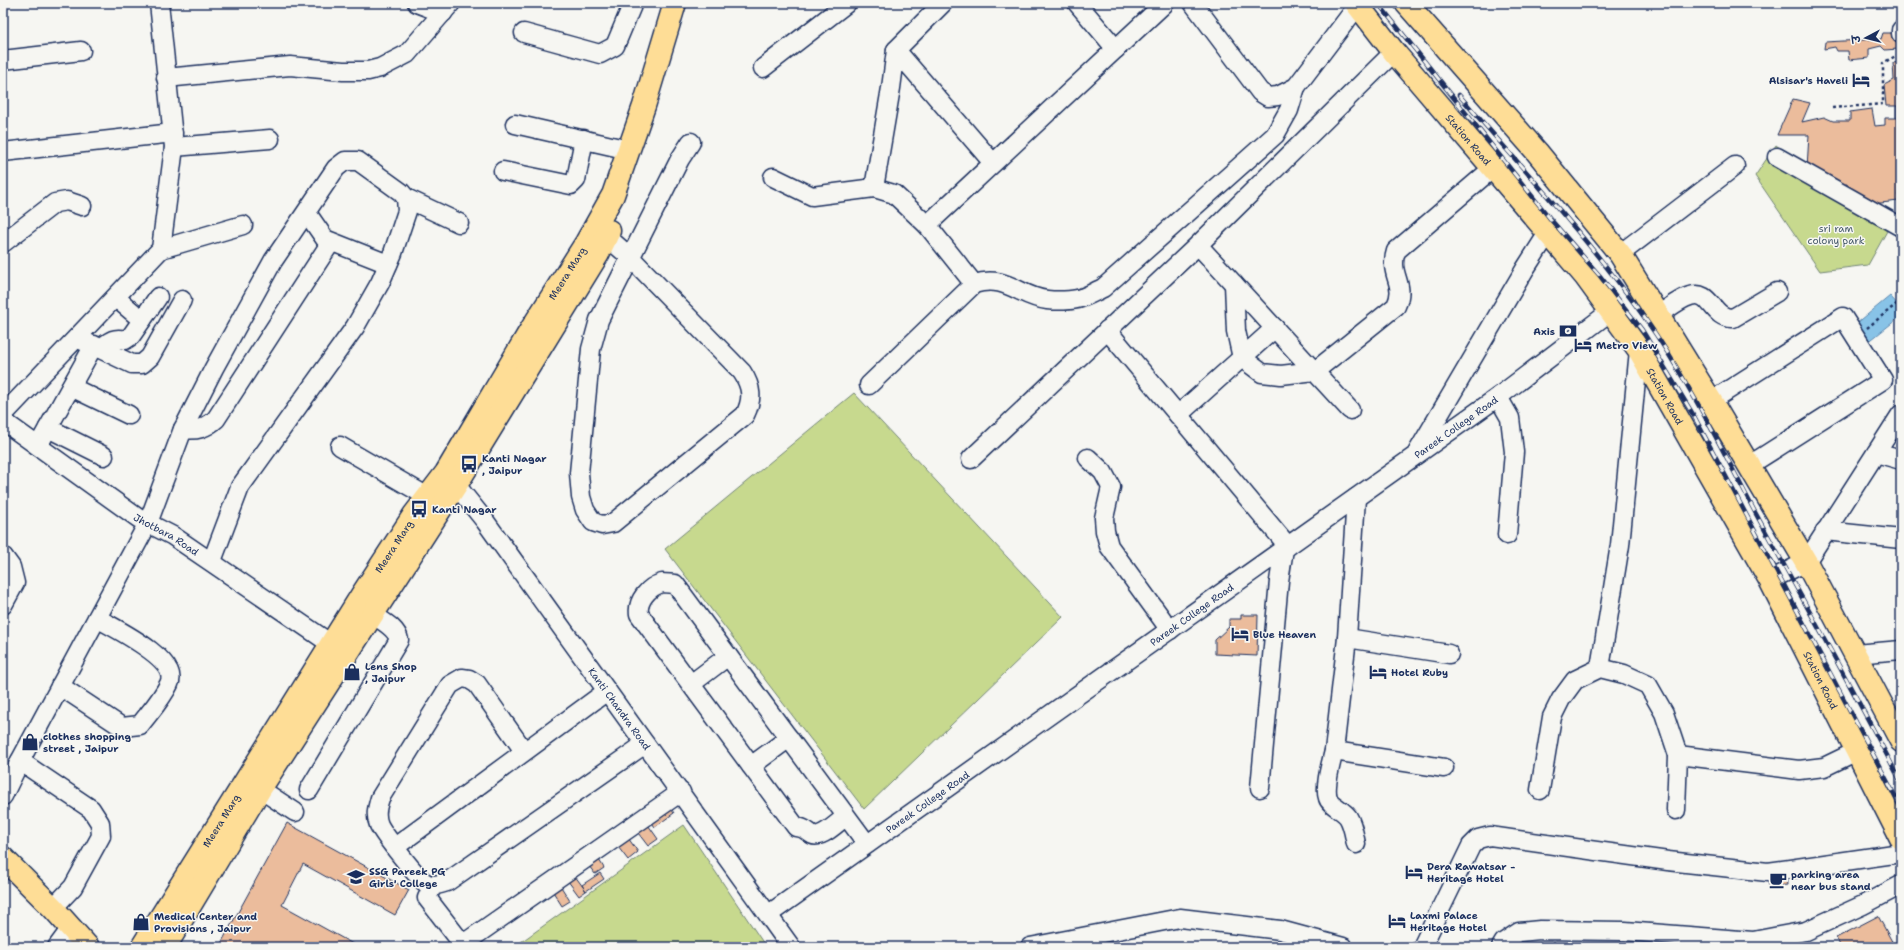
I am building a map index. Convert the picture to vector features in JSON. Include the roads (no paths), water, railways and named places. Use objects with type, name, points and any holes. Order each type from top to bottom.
[{"type":"main road","name":"Meera Marg","points":[[166,947],[260,789],[372,614],[606,209],[613,195],[629,150],[675,3]]},
{"type":"main road","name":"Meera Marg","points":[[142,947],[331,644],[414,515],[428,497],[451,479],[598,254],[631,186],[656,116],[691,3]]},
{"type":"main road","points":[[1406,3],[1537,152],[1620,254],[1711,402],[1806,562],[1901,741]]},
{"type":"main road","name":"Station Road","points":[[1357,4],[1394,52],[1585,276],[1640,350],[1770,580],[1901,838]]},
{"type":"main road","points":[[3,858],[53,908],[88,947]]},
{"type":"street","points":[[159,3],[173,140],[161,249]]},
{"type":"street","points":[[417,3],[447,8]]},
{"type":"street","points":[[524,32],[600,54],[614,46],[633,3]]},
{"type":"street","points":[[763,68],[847,3]]},
{"type":"street","points":[[874,188],[896,50],[943,3]]},
{"type":"street","points":[[1077,3],[1116,49]]},
{"type":"street","points":[[927,225],[1165,3]]},
{"type":"street","points":[[1193,3],[1260,92],[1268,97],[1278,96],[1296,87]]},
{"type":"street","points":[[869,385],[974,284],[987,280],[1014,286],[1029,294],[1047,300],[1080,299],[1103,288],[1275,135],[1289,110],[1296,87],[1357,4]]},
{"type":"street","points":[[166,78],[290,66],[343,71],[368,71],[380,68],[407,54],[447,8]]},
{"type":"street","points":[[896,50],[993,164]]},
{"type":"street","points":[[3,60],[81,51]]},
{"type":"street","points":[[971,459],[1198,245],[1394,52]]},
{"type":"street","points":[[515,124],[629,150]]},
{"type":"street","points":[[3,152],[173,140],[270,139]]},
{"type":"street","points":[[503,171],[571,185],[576,180],[584,140]]},
{"type":"street","points":[[606,236],[631,258],[742,372],[748,381],[751,394],[750,406],[745,415],[613,522],[602,525],[593,522],[585,510],[581,497],[579,473],[591,349],[599,320],[631,258],[680,159],[691,142]]},
{"type":"street","points":[[1776,157],[1899,220]]},
{"type":"street","points":[[3,796],[20,761],[148,522],[183,429],[214,368],[273,261],[307,213],[336,168],[345,161],[358,161],[401,192],[406,198],[459,223]]},
{"type":"street","points":[[1620,254],[1735,166]]},
{"type":"street","points":[[1234,284],[1236,331],[1242,358],[1262,373],[1280,375],[1315,371],[1396,306],[1400,297],[1401,289],[1394,271],[1396,251],[1492,168]]},
{"type":"street","points":[[773,177],[812,196],[874,188],[894,194],[927,225],[974,284]]},
{"type":"street","points":[[212,561],[240,487],[355,327],[380,283],[407,211],[406,198]]},
{"type":"street","points":[[3,243],[55,203],[67,201],[82,206]]},
{"type":"street","points":[[307,213],[325,240],[388,264]]},
{"type":"street","points":[[3,415],[161,249],[243,225]]},
{"type":"street","points":[[1416,456],[1548,233]]},
{"type":"street","points":[[183,429],[201,429],[216,419],[331,242]]},
{"type":"street","points":[[1198,245],[1350,410]]},
{"type":"street","points":[[1658,315],[1689,296],[1697,294],[1705,296],[1719,314],[1725,319],[1733,318],[1778,292]]},
{"type":"street","points":[[38,446],[71,387],[98,347],[112,339],[118,338],[125,340],[131,336],[158,297]]},
{"type":"street","points":[[116,298],[142,320]]},
{"type":"street","points":[[77,338],[132,364],[142,364],[150,357],[182,300]]},
{"type":"street","name":"Pareek College Road","points":[[769,914],[1416,456],[1498,397],[1611,311]]},
{"type":"street","points":[[1711,402],[1843,317],[1883,380],[1748,466]]},
{"type":"street","points":[[1178,415],[1275,328]]},
{"type":"street","points":[[1107,330],[1286,547],[1279,581],[1260,788]]},
{"type":"street","points":[[1600,668],[1620,545],[1640,350]]},
{"type":"street","points":[[71,387],[128,416]]},
{"type":"street","points":[[1498,397],[1510,418],[1514,452],[1507,535]]},
{"type":"street","points":[[1770,580],[1806,562],[1901,414]]},
{"type":"street","name":"Jhotbara Road","points":[[3,421],[138,518],[173,536],[212,561],[331,644]]},
{"type":"street","points":[[48,428],[104,456]]},
{"type":"street","points":[[340,446],[428,497]]},
{"type":"street","points":[[1876,453],[1901,460]]},
{"type":"street","points":[[1088,458],[1103,472],[1111,487],[1104,518],[1105,531],[1109,546],[1170,630]]},
{"type":"street","name":"Kanti Chandra Road","points":[[451,479],[485,521],[769,914],[791,947]]},
{"type":"street","points":[[1356,498],[1347,638],[1334,751],[1326,790],[1331,804],[1339,807],[1348,817],[1356,844]]},
{"type":"street","points":[[1825,531],[1901,539]]},
{"type":"street","points":[[3,556],[11,567],[15,584],[3,605]]},
{"type":"street","points":[[846,816],[820,836],[814,836],[802,827],[796,827],[639,614],[638,607],[641,598],[655,587],[663,583],[675,584],[867,844]]},
{"type":"street","points":[[309,790],[399,640],[398,635],[391,627],[372,614]]},
{"type":"street","points":[[60,686],[122,727],[128,728],[140,725],[170,683],[169,670],[158,655],[97,618]]},
{"type":"street","points":[[1347,638],[1449,654]]},
{"type":"street","points":[[1855,654],[1901,650]]},
{"type":"street","points":[[691,684],[728,656]]},
{"type":"street","points":[[1540,790],[1552,717],[1561,699],[1575,680],[1600,668],[1624,674],[1648,685],[1664,713],[1678,755],[1676,810]]},
{"type":"street","points":[[524,751],[477,684],[468,679],[462,678],[450,685],[380,798],[376,812],[380,826],[395,847],[425,883],[433,885],[447,882],[645,744]]},
{"type":"street","points":[[395,847],[607,691]]},
{"type":"street","points":[[751,766],[789,738]]},
{"type":"street","points":[[1334,751],[1444,768]]},
{"type":"street","points":[[1678,755],[1799,770],[1824,767],[1857,751]]},
{"type":"street","points":[[20,761],[91,809],[100,823],[101,836],[73,887],[53,908]]},
{"type":"street","points":[[260,789],[295,812]]},
{"type":"street","points":[[433,885],[428,898],[461,942],[466,942],[681,792]]},
{"type":"street","points":[[1422,947],[1471,846],[1478,839],[1490,836],[1668,862],[1768,872],[1901,853]]},
{"type":"street","points":[[1501,947],[1504,942],[1519,932],[1540,930],[1625,931],[1753,941],[1806,931],[1863,905],[1901,885]]},
{"type":"street","points":[[1030,947],[1180,918],[1280,930],[1343,947]]},
{"type":"street","points":[[57,947],[71,928]]},
{"type":"water","points":[[1890,296],[1901,308],[1901,316],[1867,343],[1856,324]]},
{"type":"railway","points":[[1378,3],[1552,221],[1600,276],[1642,330],[1694,416],[1901,807]]},
{"type":"railway","points":[[1459,95],[1600,259],[1623,288],[1660,340],[1703,413],[1901,782]]},
{"type":"place","name":"Alsisar's Haveli","points":[[1861,80]]},
{"type":"place","name":"Axis","points":[[1568,331]]},
{"type":"place","name":"Metro View","points":[[1583,345]]},
{"type":"place","name":"Kanti Nagar , Jaipur","points":[[469,464]]},
{"type":"place","name":"Kanti Nagar","points":[[419,509]]},
{"type":"place","name":"Blue Heaven","points":[[1240,634]]},
{"type":"place","name":"Lens Shop , Jaipur","points":[[352,672]]},
{"type":"place","name":"Hotel Ruby","points":[[1378,672]]},
{"type":"place","name":"clothes shopping street , Jaipur","points":[[30,742]]},
{"type":"place","name":"Dera Rawatsar - Heritage Hotel","points":[[1414,872]]},
{"type":"place","name":"SSG Pareek PG Girls' College","points":[[356,877]]},
{"type":"place","name":"parking area near bus stand","points":[[1778,880]]},
{"type":"place","name":"Laxmi Palace Heritage Hotel","points":[[1397,921]]},
{"type":"place","name":"Medical Center and Provisions , Jaipur","points":[[141,922]]},
{"type":"park label","name":"sri ram colony park","points":[[1836,234]]}]
